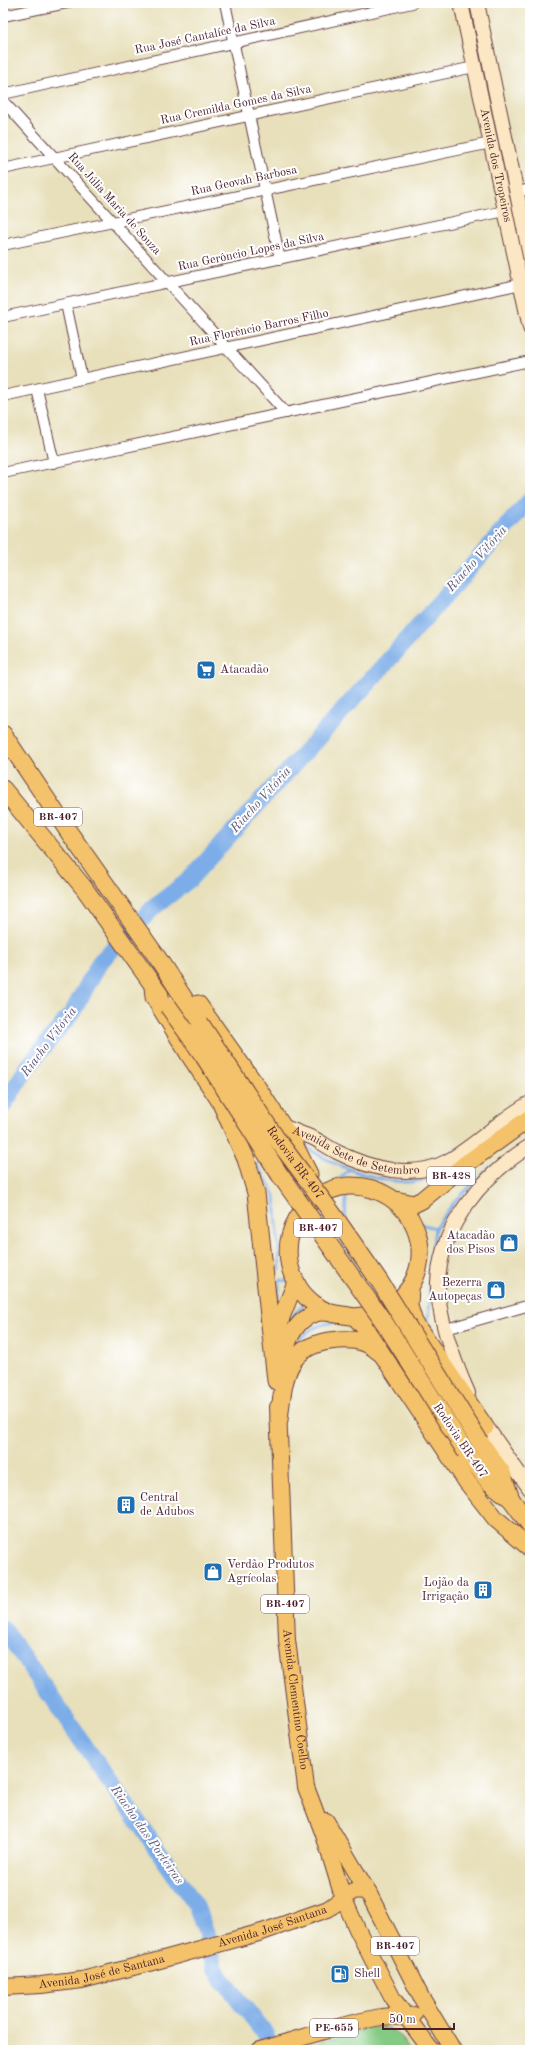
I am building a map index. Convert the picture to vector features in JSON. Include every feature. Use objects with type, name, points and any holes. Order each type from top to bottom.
[{"type":"highway","name":"Rodovia BR-407","points":[[3,734],[68,831],[161,962],[250,1102],[380,1282],[483,1435],[502,1473],[511,1499]]},
{"type":"highway","name":"Rodovia BR-407","points":[[3,789],[96,905],[207,1061],[280,1175],[386,1325],[466,1452],[489,1482],[511,1499]]},
{"type":"highway","name":"BR-407","points":[[161,962],[188,988],[256,1084],[294,1144],[310,1176],[323,1186],[339,1187]]},
{"type":"highway","name":"BR-407","points":[[153,986],[154,997],[190,1056],[294,1208],[296,1221]]},
{"type":"highway","points":[[220,1100],[246,1159],[256,1193],[276,1381]]},
{"type":"highway","name":"BR-428","points":[[395,1200],[414,1204],[422,1200],[463,1166],[530,1118]]},
{"type":"highway","name":"BR-428","points":[[414,1223],[419,1211],[510,1143],[530,1130]]},
{"type":"highway","points":[[361,1186],[383,1192],[401,1205],[414,1223],[420,1245],[419,1267],[410,1287],[394,1304],[376,1314],[355,1317],[334,1314],[315,1304],[300,1289],[290,1270],[288,1249],[292,1228],[302,1210],[318,1196],[339,1187],[361,1186]]},
{"type":"highway","name":"BR-407","points":[[410,1287],[409,1306],[414,1322],[483,1435]]},
{"type":"highway","points":[[355,1317],[364,1327],[467,1482],[496,1519],[530,1548]]},
{"type":"highway","points":[[279,1420],[285,1375],[291,1364],[301,1352],[310,1346],[323,1341],[362,1341],[383,1356]]},
{"type":"highway","name":"BR-407","points":[[511,1499],[530,1524]]},
{"type":"main road","name":"Avenida dos Tropeiros","points":[[461,3],[530,328]]},
{"type":"main road","name":"Avenida dos Tropeiros","points":[[480,4],[523,190],[530,256]]},
{"type":"main road","name":"Avenida Sete de Setembro","points":[[282,1126],[313,1138],[337,1152],[362,1162],[384,1169],[404,1172],[428,1169],[448,1161],[530,1103]]},
{"type":"main road","points":[[530,1146],[492,1174],[460,1214],[449,1237],[441,1263],[438,1283],[446,1329],[454,1361],[483,1435],[530,1489]]},
{"type":"main road","name":"Avenida Clementino Coelho","points":[[296,1281],[282,1316],[278,1332],[276,1381],[279,1420],[287,1640],[306,1787],[324,1835],[343,1897],[393,1999],[408,2017]]},
{"type":"main road","name":"Avenida Clementino Coelho","points":[[279,1420],[280,1383],[284,1353],[289,1339],[300,1324],[309,1316],[319,1312],[334,1314]]},
{"type":"main road","name":"Avenida Clementino Coelho","points":[[306,1787],[369,1894],[421,1997],[453,2050]]},
{"type":"main road","name":"Avenida José Santana","points":[[198,1949],[262,1932],[328,1909],[343,1897],[358,1890],[362,1890],[369,1894]]},
{"type":"main road","name":"Avenida José de Santana","points":[[3,1987],[41,1985],[82,1980],[198,1949]]},
{"type":"main road","points":[[408,2017],[419,2011],[422,2002],[421,1997]]},
{"type":"main road","name":"PE-655","points":[[260,2050],[334,2028],[381,2017],[408,2017]]},
{"type":"main road","name":"BR-407","points":[[408,2017],[431,2050]]},
{"type":"street","points":[[3,16],[67,3]]},
{"type":"street","points":[[225,3],[280,259]]},
{"type":"street","name":"Rua José Cantalíce da Silva","points":[[3,94],[412,3]]},
{"type":"street","name":"Rua Cremilda Gomes da Silva","points":[[3,168],[474,67]]},
{"type":"street","name":"Rua Júlia Maria de Souza","points":[[3,101],[286,413]]},
{"type":"street","name":"Rua Geovah Barbosa","points":[[3,245],[491,143]]},
{"type":"street","name":"Rua Gerôncio Lopes da Silva","points":[[3,317],[505,211]]},
{"type":"street","name":"Rua Florêncio Barros Filho","points":[[3,396],[228,349],[521,284]]},
{"type":"street","points":[[66,304],[82,379]]},
{"type":"street","points":[[3,473],[530,361]]},
{"type":"street","points":[[37,389],[54,463]]},
{"type":"street","points":[[446,1329],[530,1305]]},
{"type":"green space","points":[[388,2027],[399,2035],[409,2050],[295,2050],[366,2028]]},
{"type":"waterway","name":"Riacho Vitória","points":[[3,1106],[29,1065],[72,1013],[100,962],[154,907],[189,880],[395,653],[530,500]]},
{"type":"waterway","points":[[302,1144],[324,1158],[350,1170],[378,1178],[404,1182],[431,1179]]},
{"type":"waterway","points":[[256,1164],[275,1195],[280,1269]]},
{"type":"waterway","points":[[435,1339],[428,1322],[430,1270],[435,1228],[457,1199],[491,1167]]},
{"type":"waterway","points":[[337,1181],[350,1169]]},
{"type":"waterway","points":[[345,1220],[346,1198]]},
{"type":"waterway","points":[[317,1214],[333,1227]]},
{"type":"waterway","points":[[420,1224],[435,1228]]},
{"type":"waterway","points":[[343,1254],[344,1241]]},
{"type":"waterway","points":[[277,1303],[280,1280],[288,1281]]},
{"type":"waterway","points":[[287,1327],[293,1315],[306,1303]]},
{"type":"waterway","points":[[295,1345],[308,1331],[313,1328],[324,1324],[337,1322]]},
{"type":"waterway","name":"Riacho das Porteiras","points":[[3,1628],[195,1904],[206,1932],[214,1968],[266,2035],[270,2050]]},
{"type":"place","name":"Atacadão","points":[[206,670]]},
{"type":"place","name":"Atacadão dos Pisos","points":[[509,1243]]},
{"type":"place","name":"Bezerra Autopeças","points":[[496,1290]]},
{"type":"place","name":"Central de Adubos","points":[[126,1505]]},
{"type":"place","name":"Verdão Produtos Agrícolas","points":[[213,1572]]},
{"type":"place","name":"Lojão da Irrigação","points":[[483,1590]]},
{"type":"place","name":"Shell","points":[[340,1974]]}]
